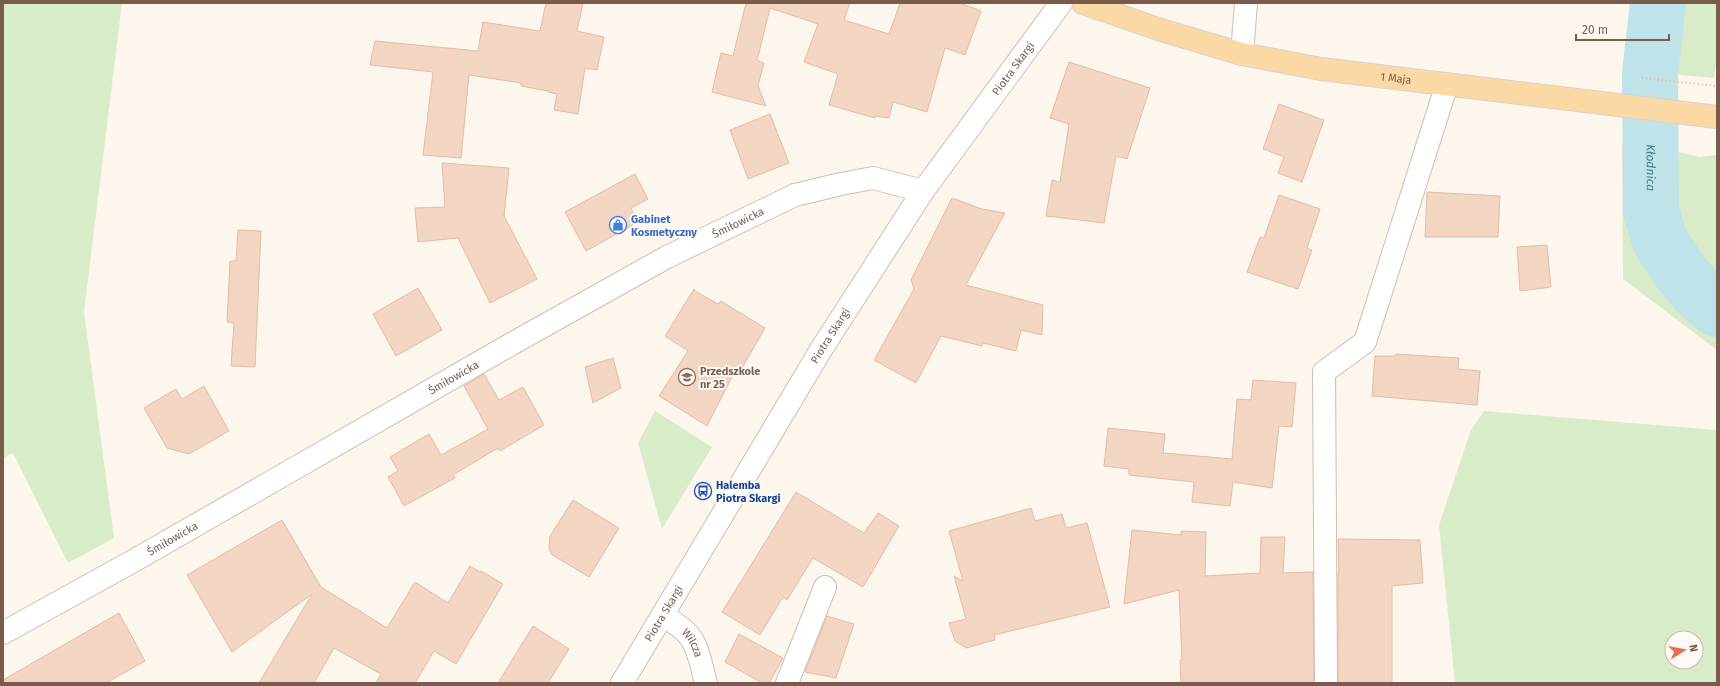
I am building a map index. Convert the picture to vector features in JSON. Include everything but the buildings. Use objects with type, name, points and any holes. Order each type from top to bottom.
[{"type":"main road","name":"1 Maja","points":[[1083,3],[1161,30],[1242,54],[1321,69],[1714,116]]},
{"type":"street","name":"Piotra Skargi","points":[[622,683],[822,348],[923,191],[1061,3]]},
{"type":"street","points":[[1242,54],[1246,3]]},
{"type":"street","points":[[1326,683],[1324,372],[1365,342],[1447,84]]},
{"type":"street","name":"Śmiłowicka","points":[[3,633],[135,560],[522,338],[667,257],[795,195],[873,178],[923,191]]},
{"type":"street","points":[[787,683],[825,587]]},
{"type":"street","name":"Wilcza","points":[[663,616],[681,626],[695,642],[706,683]]},
{"type":"path","points":[[1639,78],[1717,86]]},
{"type":"green space","points":[[3,3],[122,3],[84,312],[114,538],[68,563],[13,453],[3,458]]},
{"type":"green space","points":[[1663,3],[1717,3],[1717,58],[1714,78],[1656,73]]},
{"type":"green space","points":[[1622,145],[1629,152],[1635,163],[1637,173],[1639,217],[1647,245],[1662,273],[1672,286],[1694,311],[1717,332],[1717,350],[1623,279]]},
{"type":"green space","points":[[1674,151],[1699,157],[1717,155],[1717,277],[1700,256],[1686,234],[1676,210],[1672,197],[1667,165],[1669,153]]},
{"type":"green space","points":[[655,411],[712,447],[662,529],[638,443]]},
{"type":"green space","points":[[1484,411],[1717,430],[1717,683],[1455,683],[1439,525],[1471,430]]},
{"type":"waterway","name":"Kłodnica","points":[[1658,3],[1650,73],[1651,211],[1660,241],[1679,270],[1698,293],[1717,309]]},
{"type":"place","name":"Gabinet Kosmetyczny","points":[[618,225]]},
{"type":"place","name":"Przedszkole nr 25","points":[[687,377]]},
{"type":"place","name":"Halemba Piotra Skargi","points":[[703,491]]}]
